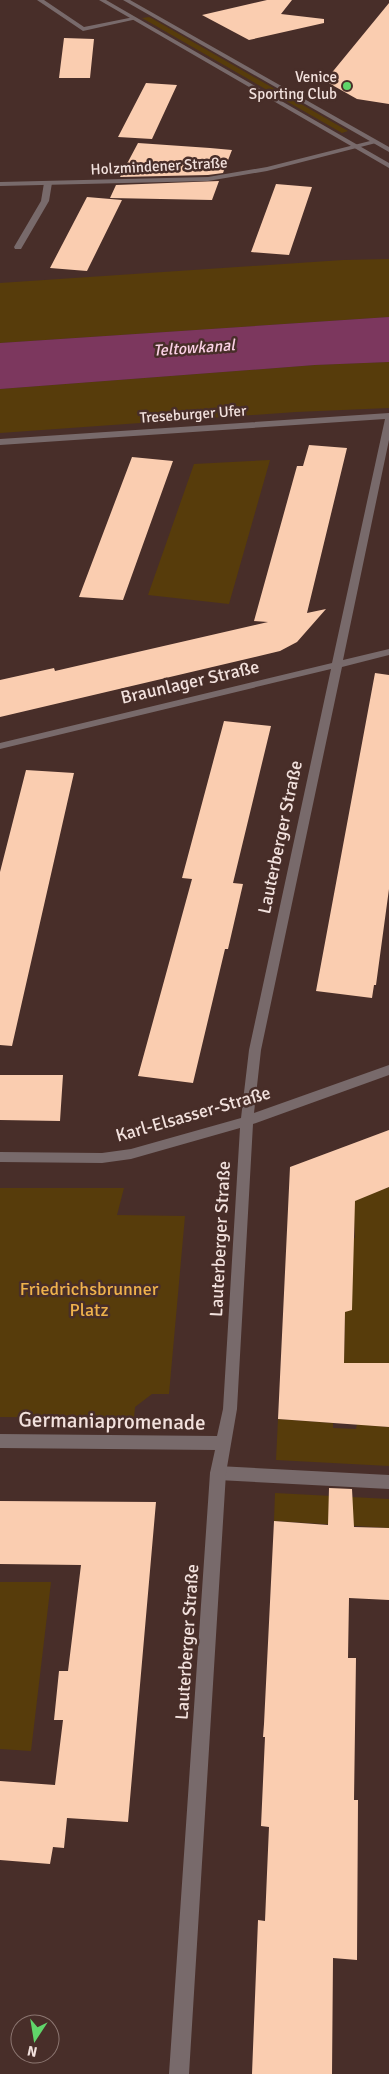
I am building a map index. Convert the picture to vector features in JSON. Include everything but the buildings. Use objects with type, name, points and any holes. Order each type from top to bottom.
[{"type":"street","points":[[40,0],[83,29],[134,19]]},
{"type":"street","points":[[102,0],[389,166]]},
{"type":"street","points":[[126,0],[389,150]]},
{"type":"street","name":"Holzmindener Straße","points":[[0,184],[181,181],[232,177],[374,142]]},
{"type":"street","points":[[18,247],[45,200],[48,184]]},
{"type":"street","name":"Treseburger Ufer","points":[[0,442],[278,422],[389,418]]},
{"type":"street","name":"Lauterberger Straße","points":[[179,2074],[218,1473],[230,1409],[247,1121],[255,1050],[389,418]]},
{"type":"street","name":"Braunlager Straße","points":[[0,746],[389,652]]},
{"type":"street","name":"Karl-Elsasser-Straße","points":[[0,1157],[102,1158],[131,1154],[247,1121],[389,1070]]},
{"type":"street","name":"Germaniapromenade","points":[[0,1441],[223,1443]]},
{"type":"street","points":[[218,1473],[389,1482]]},
{"type":"green space","points":[[149,17],[348,131],[342,133],[142,18]]},
{"type":"green space","points":[[389,259],[389,317],[0,343],[0,283],[343,260]]},
{"type":"green space","points":[[389,362],[389,408],[296,412],[0,433],[0,389],[315,365]]},
{"type":"green space","points":[[270,460],[229,604],[148,595],[194,464]]},
{"type":"green space","points":[[389,1187],[389,1363],[344,1366],[345,1312],[353,1238],[355,1238],[353,1201]]},
{"type":"green space","name":"Friedrichsbrunner Platz","points":[[0,1188],[124,1188],[117,1215],[185,1216],[169,1394],[152,1394],[135,1407],[134,1418],[0,1417]]},
{"type":"green space","points":[[278,1419],[333,1423],[333,1428],[356,1429],[357,1424],[389,1427],[389,1466],[276,1460]]},
{"type":"green space","points":[[275,1493],[389,1499],[389,1528],[274,1521]]},
{"type":"green space","points":[[0,1582],[51,1582],[31,1751],[0,1749]]},
{"type":"water","name":"Teltowkanal","points":[[389,317],[389,362],[315,365],[0,389],[0,343]]},
{"type":"place","name":"Venice Sporting Club","points":[[347,86]]}]
